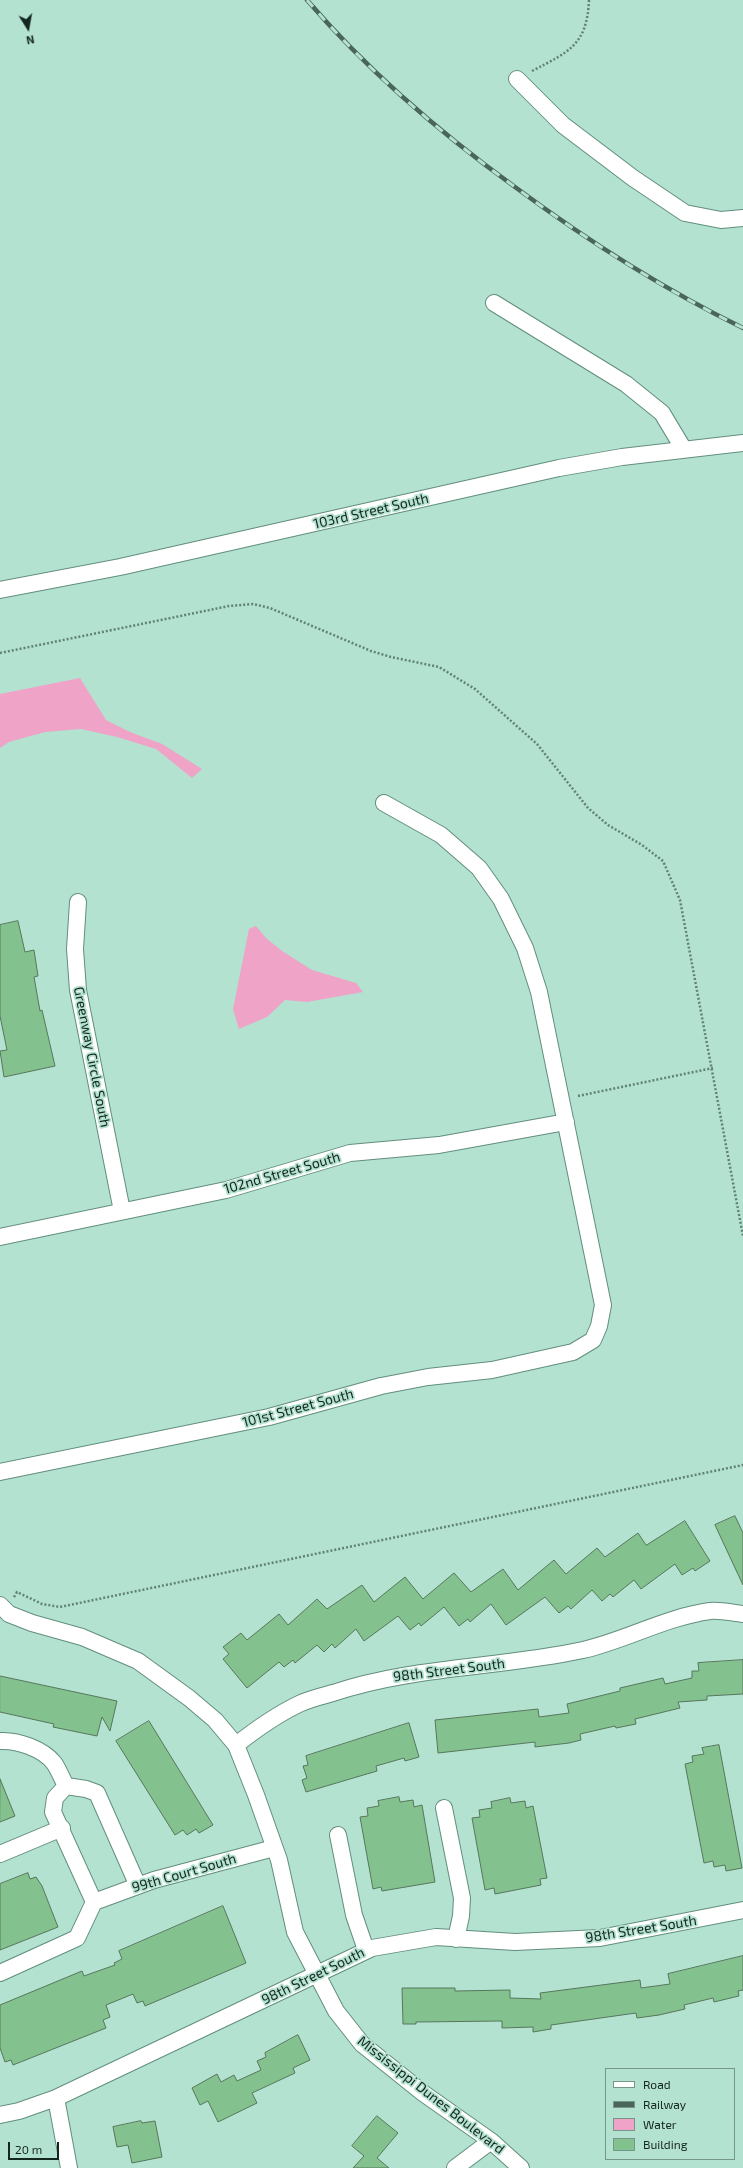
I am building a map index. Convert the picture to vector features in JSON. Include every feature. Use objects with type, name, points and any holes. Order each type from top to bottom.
[{"type":"street","points":[[517,79],[563,125],[633,178],[685,213],[721,220],[743,218]]},
{"type":"street","points":[[494,304],[626,384],[662,413],[683,448]]},
{"type":"street","name":"103rd Street South","points":[[0,590],[120,567],[559,468],[683,448],[743,442]]},
{"type":"street","points":[[384,804],[441,835],[479,868],[501,899],[525,948],[539,992],[566,1122]]},
{"type":"street","name":"Greenway Circle South","points":[[78,902],[75,949],[78,990],[122,1211]]},
{"type":"street","name":"102nd Street South","points":[[0,1237],[226,1190],[350,1153],[439,1145],[566,1122]]},
{"type":"street","name":"101st Street South","points":[[0,1472],[269,1418],[381,1386],[428,1377],[492,1370],[538,1361],[573,1352],[593,1340],[600,1326],[603,1305],[566,1122]]},
{"type":"street","name":"Mississippi Dunes Boulevard","points":[[2,1607],[9,1614],[32,1623],[82,1637],[138,1661],[189,1698],[215,1720],[236,1745],[274,1848],[295,1932],[336,2011],[362,2044],[423,2093],[491,2141],[521,2168]]},
{"type":"street","name":"98th Street South","points":[[236,1745],[260,1725],[300,1704],[367,1682],[423,1672],[514,1662],[582,1650],[620,1640],[672,1620],[711,1611],[743,1614]]},
{"type":"street","points":[[0,1741],[20,1744],[40,1750],[54,1763],[66,1786]]},
{"type":"street","points":[[0,1973],[77,1938],[94,1902],[62,1828],[53,1812],[55,1798],[66,1786]]},
{"type":"street","points":[[66,1786],[86,1789],[97,1793],[138,1886]]},
{"type":"street","points":[[444,1808],[462,1898],[461,1916],[456,1939]]},
{"type":"street","points":[[0,1854],[62,1828]]},
{"type":"street","points":[[338,1834],[354,1915],[366,1950]]},
{"type":"street","name":"99th Court South","points":[[94,1902],[138,1886],[274,1848]]},
{"type":"street","name":"98th Street South","points":[[0,2115],[19,2111],[56,2098],[100,2075],[316,1975],[366,1950],[436,1938],[515,1942],[600,1938],[743,1910]]},
{"type":"street","points":[[56,2098],[69,2168]]},
{"type":"street","points":[[454,2168],[491,2141]]},
{"type":"path","points":[[517,79],[560,56],[577,44],[584,30],[589,0]]},
{"type":"path","points":[[0,653],[229,606],[254,604],[270,608],[371,651],[391,657],[439,667],[475,688],[538,744],[588,808],[608,825],[642,845],[663,861],[680,900],[713,1068],[743,1236]]},
{"type":"path","points":[[578,1096],[713,1068]]},
{"type":"path","points":[[2,1607],[17,1592],[42,1604],[60,1607],[743,1466]]},
{"type":"water","points":[[80,678],[106,720],[130,732],[162,744],[202,769],[192,778],[156,749],[117,737],[81,729],[45,732],[9,742],[0,748],[0,694]]},
{"type":"water","points":[[256,926],[266,938],[282,951],[312,970],[356,983],[363,992],[307,1002],[285,1000],[267,1017],[239,1029],[233,1009],[249,929]]},
{"type":"building","points":[[18,921],[25,952],[34,950],[38,976],[34,977],[40,1011],[42,1010],[55,1066],[4,1077],[0,1051],[7,1050],[0,1016],[0,925]]},
{"type":"building","points":[[735,1516],[743,1533],[743,1585],[715,1525]]},
{"type":"building","points":[[685,1521],[710,1561],[695,1571],[693,1568],[682,1575],[675,1564],[641,1589],[634,1580],[613,1597],[610,1594],[602,1601],[592,1590],[571,1609],[568,1606],[559,1613],[545,1597],[506,1625],[491,1604],[470,1622],[468,1619],[459,1626],[444,1607],[421,1626],[419,1623],[410,1630],[398,1616],[364,1641],[356,1629],[335,1648],[332,1644],[324,1652],[317,1645],[295,1663],[293,1660],[284,1667],[279,1662],[247,1688],[223,1659],[229,1654],[223,1647],[241,1633],[247,1640],[279,1614],[288,1625],[317,1599],[327,1609],[362,1585],[374,1602],[405,1577],[423,1599],[454,1573],[471,1592],[503,1569],[518,1590],[554,1560],[566,1574],[597,1548],[605,1557],[638,1533],[646,1545]]},
{"type":"building","points":[[743,1660],[743,1694],[707,1696],[707,1700],[678,1702],[680,1708],[635,1719],[636,1724],[616,1728],[615,1726],[580,1734],[581,1740],[569,1743],[535,1747],[535,1742],[438,1753],[435,1720],[538,1709],[539,1717],[569,1713],[567,1704],[620,1691],[620,1688],[663,1678],[665,1684],[692,1678],[692,1671],[699,1671],[698,1663]]},
{"type":"building","points":[[0,1676],[117,1701],[110,1731],[102,1717],[97,1736],[53,1727],[54,1724],[0,1712]]},
{"type":"building","points":[[149,1721],[213,1825],[199,1833],[196,1829],[187,1835],[183,1830],[175,1835],[116,1741]]},
{"type":"building","points":[[409,1723],[419,1757],[405,1761],[404,1758],[376,1766],[377,1771],[306,1792],[302,1780],[307,1778],[303,1766],[308,1765],[306,1756]]},
{"type":"building","points":[[719,1745],[742,1868],[726,1871],[725,1865],[714,1867],[713,1861],[704,1863],[685,1764],[693,1762],[692,1756],[704,1754],[702,1748]]},
{"type":"building","points":[[0,1779],[15,1816],[0,1822]]},
{"type":"building","points":[[399,1797],[400,1802],[413,1800],[414,1807],[422,1805],[435,1882],[382,1891],[381,1887],[373,1889],[360,1817],[368,1816],[367,1808],[379,1806],[378,1801]]},
{"type":"building","points":[[510,1798],[511,1803],[525,1801],[526,1808],[533,1806],[547,1878],[540,1879],[541,1885],[495,1894],[494,1888],[485,1890],[472,1818],[480,1817],[479,1810],[492,1808],[491,1802]]},
{"type":"building","points":[[28,1873],[30,1879],[36,1877],[42,1886],[58,1927],[0,1950],[0,1884]]},
{"type":"building","points":[[223,1906],[246,1963],[145,2006],[143,2001],[137,2003],[133,1994],[106,2005],[110,2017],[103,2020],[106,2028],[13,2065],[11,2060],[5,2062],[0,2048],[0,2005],[82,1971],[84,1976],[115,1965],[114,1963],[122,1959],[119,1951]]},
{"type":"building","points":[[743,1956],[743,1990],[738,1991],[739,1996],[714,2002],[713,1998],[684,2005],[685,2009],[659,2015],[637,2018],[636,2013],[551,2025],[551,2029],[533,2032],[533,2027],[502,2028],[502,2021],[416,2022],[416,2024],[403,2024],[402,1988],[455,1988],[455,1991],[510,1990],[510,1998],[541,1999],[540,1993],[640,1980],[641,1988],[670,1984],[668,1974]]},
{"type":"building","points":[[298,2035],[310,2060],[293,2068],[295,2073],[252,2093],[257,2103],[218,2122],[208,2101],[200,2105],[192,2088],[217,2074],[221,2082],[234,2075],[237,2081],[261,2070],[257,2061],[266,2057],[265,2053]]},
{"type":"building","points":[[377,2116],[398,2133],[377,2158],[389,2168],[353,2168],[364,2156],[352,2146]]},
{"type":"building","points":[[141,2121],[142,2123],[155,2121],[162,2157],[132,2163],[128,2145],[117,2147],[113,2127]]},
{"type":"railway","points":[[307,0],[330,26],[405,100],[459,145],[542,207],[598,245],[683,297],[743,328]]}]
